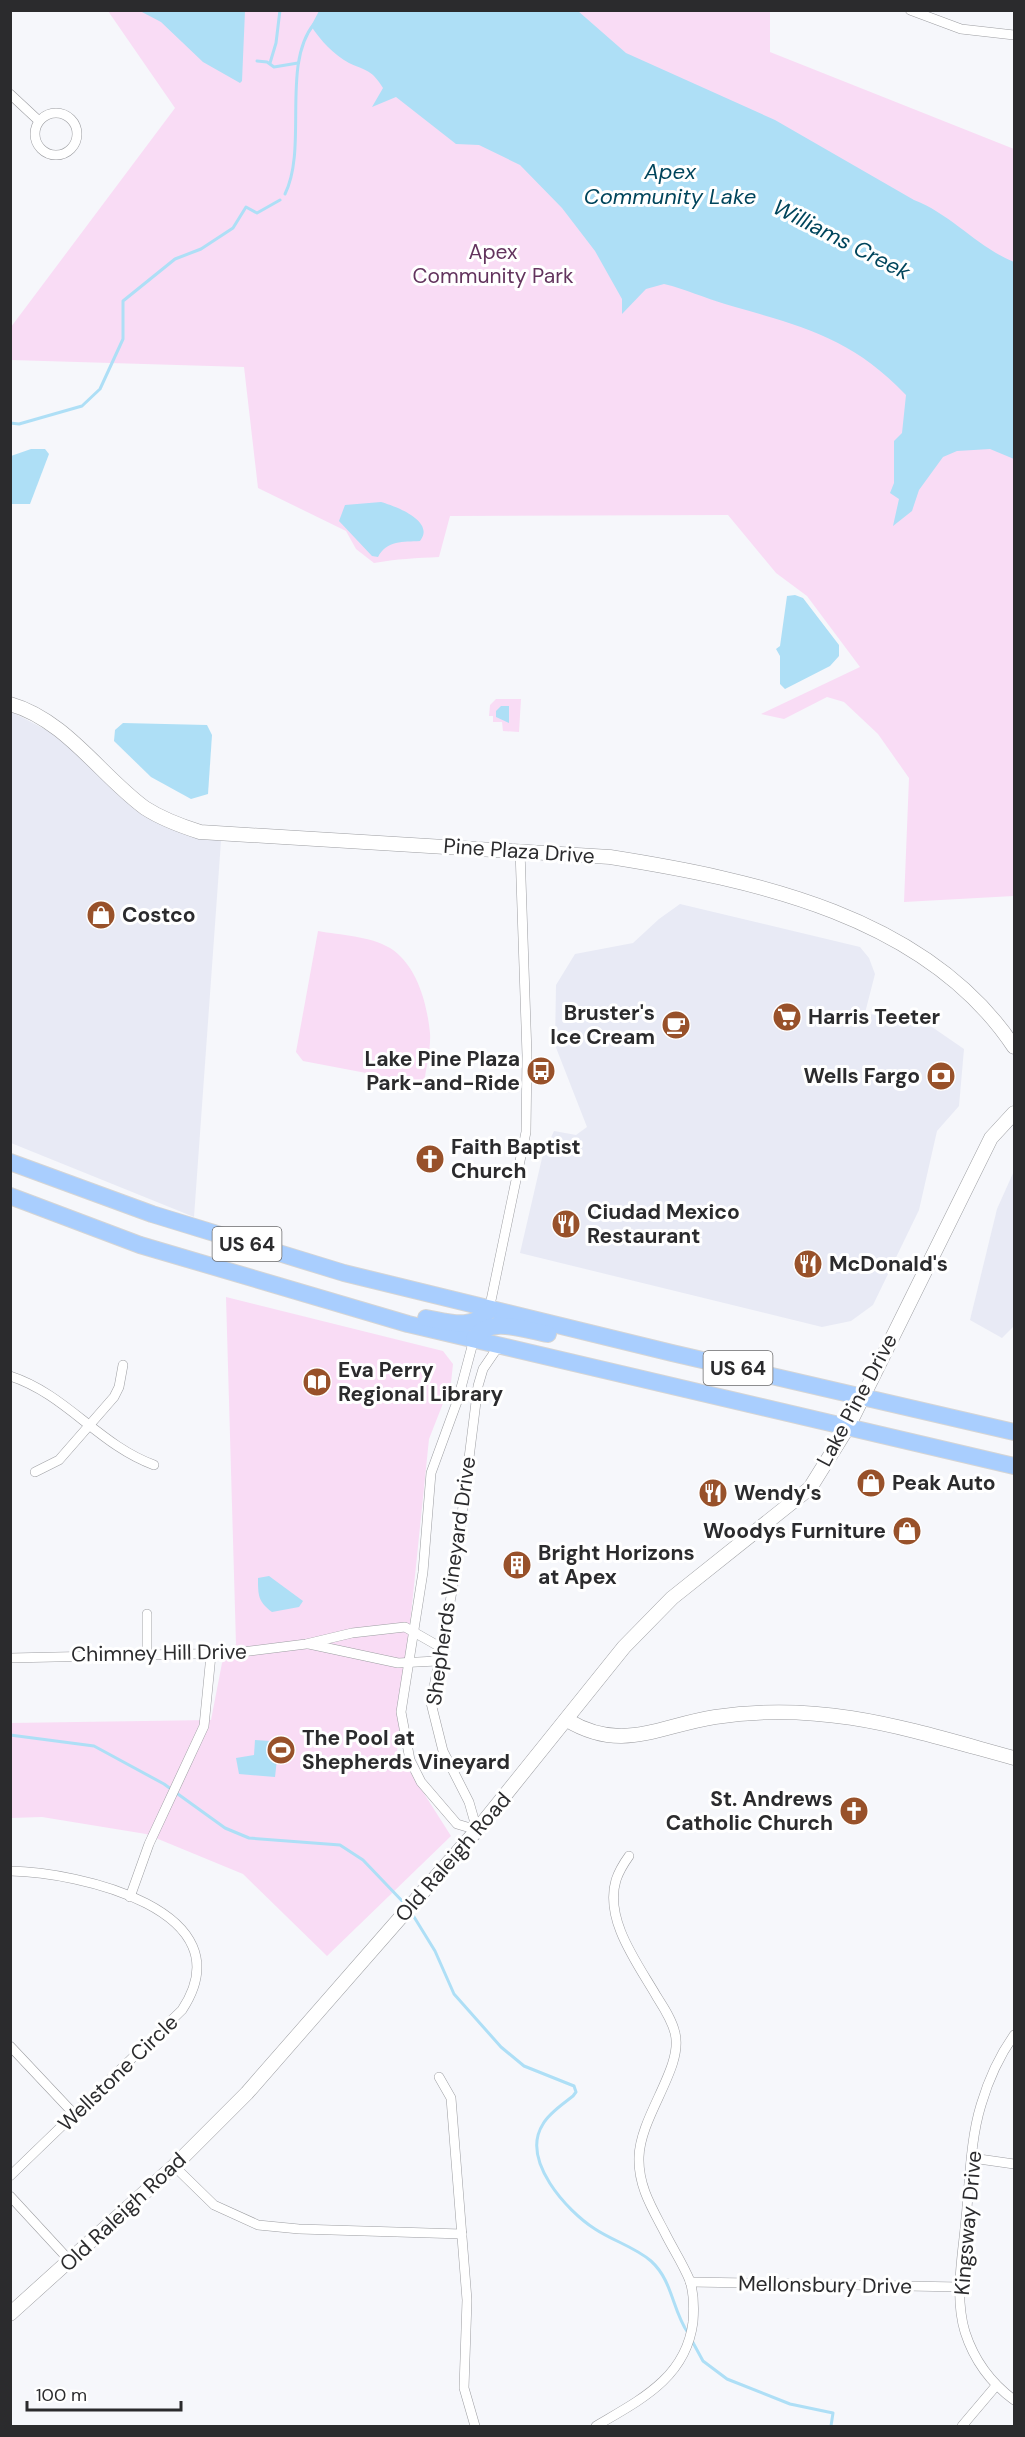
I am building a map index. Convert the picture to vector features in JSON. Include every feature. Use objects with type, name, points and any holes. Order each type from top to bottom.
[{"type":"highway","name":"US 64","points":[[10,1162],[152,1214],[344,1273],[489,1310],[1014,1432]]},
{"type":"highway","name":"US 64","points":[[10,1196],[140,1245],[408,1324],[1014,1466]]},
{"type":"highway","points":[[318,1298],[466,1324],[478,1320],[489,1310]]},
{"type":"highway","points":[[474,1339],[478,1331],[488,1326],[504,1326],[597,1343],[614,1339]]},
{"type":"main road","name":"Pine Plaza Drive","points":[[10,704],[37,715],[57,728],[144,807],[169,821],[200,832],[610,857],[676,868],[802,901],[861,922],[901,943],[951,978],[974,999],[1014,1047]]},
{"type":"main road","name":"Lake Pine Drive","points":[[567,1720],[624,1647],[672,1598],[810,1488],[848,1427],[991,1138],[1014,1113]]},
{"type":"main road","points":[[567,1720],[587,1732],[610,1737],[632,1737],[718,1716],[781,1712],[838,1714],[876,1721],[1014,1758]]},
{"type":"main road","name":"Old Raleigh Road","points":[[10,2314],[174,2166],[247,2093],[477,1830],[567,1720]]},
{"type":"street","points":[[910,10],[961,29],[1014,35]]},
{"type":"street","points":[[10,94],[39,121]]},
{"type":"street","points":[[55,112],[68,116],[73,121],[77,135],[72,148],[59,155],[45,152],[40,148],[34,135],[39,121],[55,112]]},
{"type":"street","points":[[489,1310],[526,1132],[527,1055],[520,850]]},
{"type":"street","name":"Shepherds Vineyard Drive","points":[[474,1339],[458,1399],[431,1473],[423,1572],[406,1664],[401,1712],[405,1742],[416,1774],[447,1815],[457,1824],[477,1830]]},
{"type":"street","name":"Shepherds Vineyard Drive","points":[[477,1830],[469,1802],[443,1751],[433,1718],[432,1686],[453,1586],[478,1386],[483,1370],[496,1350],[509,1348]]},
{"type":"street","points":[[35,1472],[59,1460],[114,1397],[119,1387],[123,1365]]},
{"type":"street","points":[[10,1376],[48,1393],[114,1446],[154,1465]]},
{"type":"street","points":[[147,1614],[147,1653]]},
{"type":"street","name":"Chimney Hill Drive","points":[[10,1658],[147,1653],[211,1655],[306,1644],[352,1633],[405,1627],[413,1630]]},
{"type":"street","points":[[413,1630],[440,1647]]},
{"type":"street","name":"Chimney Hill Drive","points":[[306,1644],[406,1664],[437,1661]]},
{"type":"street","points":[[130,1897],[149,1844],[204,1726],[211,1655]]},
{"type":"street","points":[[596,2427],[651,2392],[676,2367],[684,2354],[692,2330],[693,2302],[690,2282],[649,2204],[640,2179],[639,2155],[644,2128],[673,2062],[677,2043],[672,2022],[628,1949],[618,1921],[614,1889],[616,1879],[628,1856]]},
{"type":"street","name":"Wellstone Circle","points":[[10,1871],[65,1876],[130,1897],[165,1912],[184,1930],[195,1952],[197,1964],[194,1987],[182,2010],[160,2034],[10,2176]]},
{"type":"street","name":"Kingsway Drive","points":[[1014,2035],[998,2064],[981,2105],[972,2158],[960,2287],[965,2332],[981,2366],[995,2386],[1014,2400]]},
{"type":"street","points":[[10,2046],[75,2115]]},
{"type":"street","points":[[439,2077],[451,2098],[467,2300],[464,2388],[475,2427]]},
{"type":"street","points":[[972,2158],[1014,2164]]},
{"type":"street","points":[[174,2166],[214,2205],[258,2225],[299,2229],[462,2234]]},
{"type":"street","points":[[10,2196],[70,2261]]},
{"type":"street","name":"Mellonsbury Drive","points":[[690,2282],[960,2287]]},
{"type":"street","points":[[962,2427],[995,2386]]},
{"type":"shaded area","points":[[10,711],[54,734],[194,835],[221,841],[194,1217],[11,1143]]},
{"type":"shaded area","points":[[680,904],[860,947],[869,958],[875,974],[865,1013],[932,1027],[964,1049],[959,1106],[937,1131],[919,1210],[873,1305],[851,1321],[822,1327],[520,1253],[542,1158],[554,1131],[576,1135],[587,1127],[555,1045],[556,985],[575,954],[633,943],[659,919]]},
{"type":"shaded area","points":[[1014,1171],[1014,1326],[1002,1338],[970,1320],[997,1209]]},
{"type":"green space","name":"Apex Community Park","points":[[108,11],[770,11],[770,52],[1014,149],[1014,896],[904,902],[909,778],[878,734],[844,702],[827,697],[784,719],[761,714],[860,667],[807,596],[776,573],[728,515],[450,516],[439,557],[374,563],[356,549],[346,531],[258,488],[244,367],[11,360],[11,327],[175,108]]},
{"type":"green space","points":[[496,699],[521,699],[519,732],[503,731],[502,722],[493,722],[493,716],[489,716],[490,705]]},
{"type":"green space","points":[[318,931],[364,938],[382,944],[399,955],[414,974],[429,1021],[430,1045],[424,1084],[303,1061],[296,1052]]},
{"type":"green space","points":[[226,1297],[443,1351],[453,1364],[451,1383],[429,1439],[397,1751],[451,1836],[327,1956],[243,1874],[146,1834],[42,1817],[11,1818],[10,1723],[211,1720],[222,1663],[236,1644]]},
{"type":"water","points":[[140,11],[245,11],[242,81],[240,83],[203,62],[161,22]]},
{"type":"water","name":"Apex Community Lake","points":[[319,11],[578,11],[626,53],[775,120],[940,213],[988,248],[1014,262],[1014,459],[990,449],[957,451],[943,457],[919,490],[912,511],[893,526],[899,499],[890,493],[894,483],[894,441],[902,433],[906,395],[885,375],[865,359],[823,336],[777,319],[664,284],[646,289],[622,314],[622,299],[595,251],[562,208],[520,165],[479,145],[456,144],[396,97],[372,107],[383,88],[372,74],[343,59],[319,37],[311,26]]},
{"type":"water","points":[[31,449],[45,449],[49,454],[30,504],[11,504],[11,456]]},
{"type":"water","points":[[381,502],[404,511],[418,521],[423,527],[420,541],[396,543],[386,547],[378,557],[372,556],[339,521],[345,505]]},
{"type":"water","points":[[795,595],[803,598],[839,645],[839,656],[830,666],[785,689],[780,684],[780,656],[776,649],[780,646],[787,596]]},
{"type":"water","points":[[501,706],[509,706],[509,723],[496,717],[496,711]]},
{"type":"water","points":[[123,723],[207,725],[212,735],[208,794],[191,799],[151,777],[114,741],[115,730]]},
{"type":"water","points":[[269,1576],[303,1601],[299,1607],[272,1612],[264,1605],[259,1594],[258,1578]]},
{"type":"water","points":[[255,1740],[286,1742],[289,1755],[277,1759],[275,1777],[239,1774],[236,1758],[254,1755]]},
{"type":"waterway","name":"Williams Creek","points":[[270,63],[276,43],[280,10]]},
{"type":"waterway","points":[[285,194],[295,154],[296,83],[299,61],[304,41],[314,24]]},
{"type":"waterway","name":"Williams Creek","points":[[257,61],[267,62],[274,67],[298,63]]},
{"type":"waterway","points":[[10,423],[19,424],[82,406],[100,389],[123,339],[123,301],[175,259],[201,249],[233,228],[246,207],[257,213],[280,200]]},
{"type":"waterway","points":[[10,1735],[94,1746],[164,1784],[225,1828],[249,1838],[340,1845],[363,1860],[405,1904]]},
{"type":"waterway","points":[[411,1912],[435,1951],[454,1994],[501,2047],[524,2066],[574,2086],[576,2092],[549,2116],[537,2138],[537,2153],[542,2168],[560,2197],[584,2221],[651,2261],[664,2277],[688,2333]]},
{"type":"waterway","points":[[691,2339],[703,2361],[727,2379],[790,2404],[833,2413],[831,2426]]},
{"type":"place","name":"Costco","points":[[101,915]]},
{"type":"place","name":"Harris Teeter","points":[[787,1017]]},
{"type":"place","name":"Bruster's Ice Cream","points":[[676,1025]]},
{"type":"place","name":"Lake Pine Plaza Park-and-Ride","points":[[541,1071]]},
{"type":"place","name":"Wells Fargo","points":[[941,1076]]},
{"type":"place","name":"Faith Baptist Church","points":[[430,1159]]},
{"type":"place","name":"Ciudad Mexico Restaurant","points":[[566,1224]]},
{"type":"place","name":"McDonald's","points":[[808,1264]]},
{"type":"place","name":"Eva Perry Regional Library","points":[[317,1382]]},
{"type":"place","name":"Peak Auto","points":[[871,1483]]},
{"type":"place","name":"Wendy's","points":[[713,1493]]},
{"type":"place","name":"Woodys Furniture","points":[[907,1531]]},
{"type":"place","name":"Bright Horizons at Apex","points":[[517,1565]]},
{"type":"place","name":"The Pool at Shepherds Vineyard","points":[[281,1750]]},
{"type":"place","name":"St. Andrews Catholic Church","points":[[854,1811]]}]
